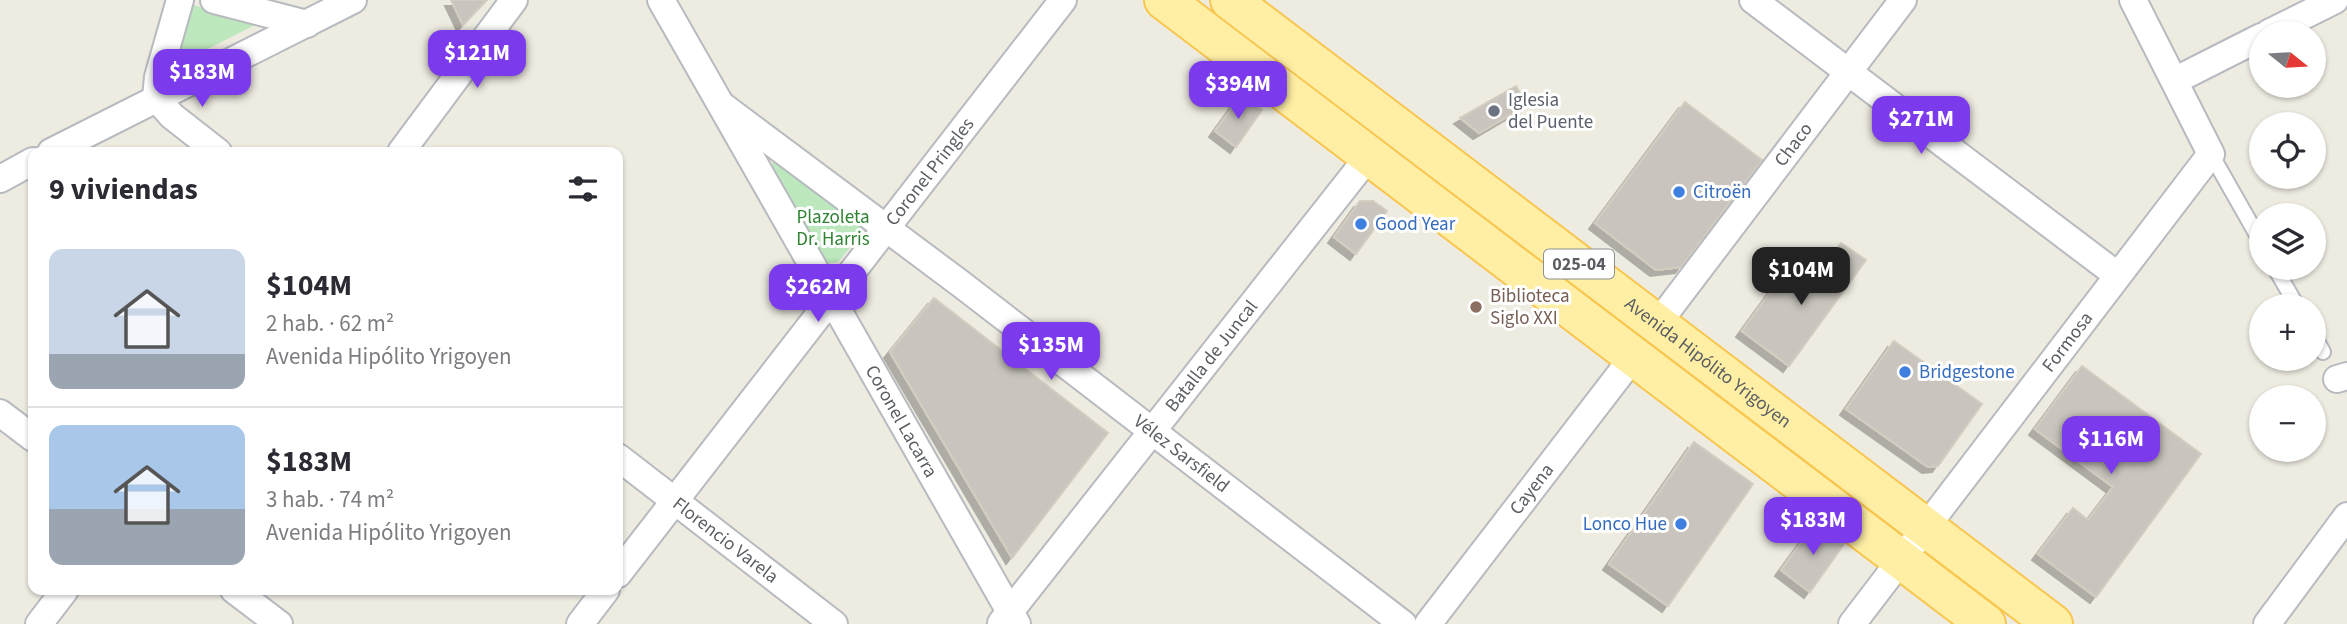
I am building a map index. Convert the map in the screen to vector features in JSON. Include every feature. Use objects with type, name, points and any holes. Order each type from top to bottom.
[{"type":"main road","name":"Avenida Hipólito Yrigoyen","points":[[1164,0],[1986,624]]},
{"type":"main road","name":"Avenida Hipólito Yrigoyen","points":[[1230,0],[2053,624]]},
{"type":"street","points":[[180,0],[158,77],[156,98],[172,116],[212,147]]},
{"type":"street","points":[[214,0],[307,24]]},
{"type":"street","points":[[61,147],[353,0]]},
{"type":"street","points":[[405,147],[514,0]]},
{"type":"street","name":"Coronel Lacarra","points":[[660,0],[724,107],[1009,620]]},
{"type":"street","name":"Coronel Pringles","points":[[623,567],[1063,0]]},
{"type":"street","points":[[1753,0],[2116,275]]},
{"type":"street","name":"Chaco","points":[[1658,324],[1903,0]]},
{"type":"street","points":[[2133,0],[2176,80],[2211,154]]},
{"type":"street","points":[[2293,21],[2336,0]]},
{"type":"street","points":[[2176,80],[2249,43]]},
{"type":"street","name":"Vélez Sarsfield","points":[[724,107],[1154,430],[1404,624]]},
{"type":"street","name":"Formosa","points":[[1852,624],[2211,154]]},
{"type":"street","name":"Batalla de Juncal","points":[[1009,620],[1369,156]]},
{"type":"street","points":[[0,179],[28,164]]},
{"type":"street","name":"Cayena","points":[[1429,624],[1634,356]]},
{"type":"street","points":[[0,413],[28,434]]},
{"type":"street","name":"Florencio Varela","points":[[623,461],[834,624]]},
{"type":"street","points":[[2266,624],[2347,516]]},
{"type":"street","points":[[39,624],[61,595]]},
{"type":"street","points":[[241,595],[279,624]]},
{"type":"street","points":[[580,624],[602,595]]},
{"type":"lane","points":[[2211,154],[2249,221]]},
{"type":"green space","points":[[190,4],[257,24],[172,67]]},
{"type":"green space","name":"Plazoleta Dr. Harris","points":[[783,158],[863,219],[863,232],[838,262],[824,264],[770,172],[773,162]]},
{"type":"building","points":[[451,0],[487,0],[463,25]]},
{"type":"building","name":"Iglesia del Puente","points":[[1516,86],[1527,105],[1479,133],[1460,118]]},
{"type":"building","points":[[1241,95],[1262,110],[1236,147],[1215,131]]},
{"type":"building","name":"Citroën","points":[[1685,102],[1762,160],[1681,267],[1656,270],[1595,223]]},
{"type":"building","name":"Good Year","points":[[1360,201],[1373,201],[1387,211],[1356,254],[1334,237]]},
{"type":"building","points":[[1841,243],[1866,260],[1789,366],[1742,331],[1783,275],[1806,292]]},
{"type":"building","points":[[934,298],[1108,433],[1012,558],[890,352]]},
{"type":"building","name":"Bridgestone","points":[[1894,341],[1982,404],[1938,466],[1928,467],[1846,409]]},
{"type":"building","points":[[2082,366],[2201,454],[2096,597],[2038,554],[2073,508],[2088,520],[2113,487],[2035,429]]},
{"type":"building","name":"Lonco Hue","points":[[1694,442],[1753,484],[1668,606],[1609,564]]},
{"type":"building","points":[[1816,522],[1844,544],[1810,592],[1781,570]]},
{"type":"place","name":"Iglesia del Puente","points":[[1494,111]]},
{"type":"place","name":"Citroën","points":[[1679,192]]},
{"type":"place","name":"Good Year","points":[[1361,224]]},
{"type":"place","name":"Biblioteca Siglo XXI","points":[[1476,307]]},
{"type":"place","name":"Bridgestone","points":[[1905,372]]},
{"type":"place","name":"Lonco Hue","points":[[1681,524]]}]
